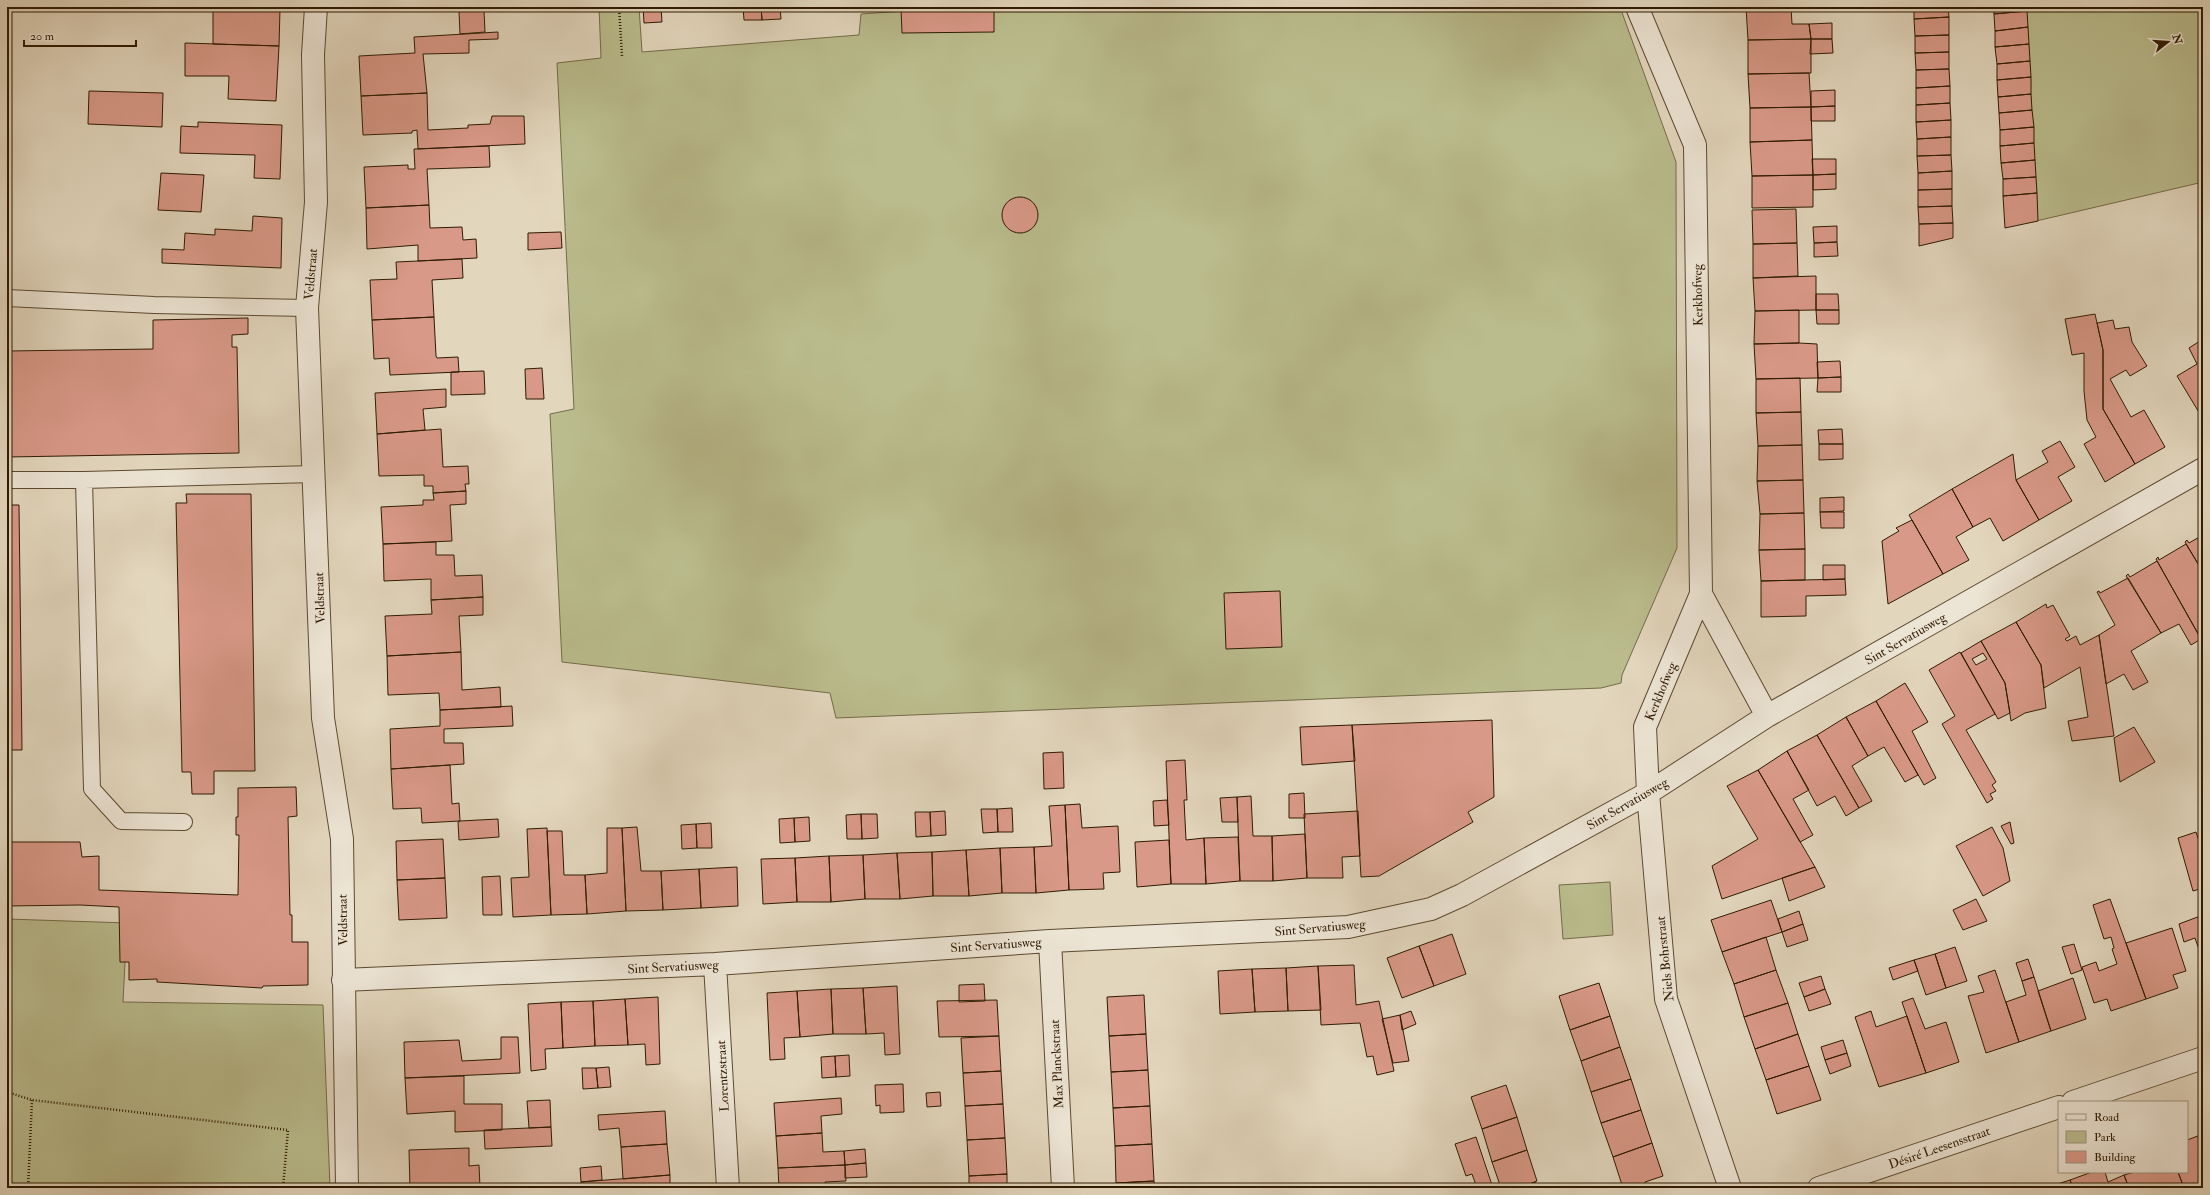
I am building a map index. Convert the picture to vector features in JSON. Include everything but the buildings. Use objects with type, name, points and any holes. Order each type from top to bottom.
[{"type":"street","name":"Veldstraat","points":[[316,7],[313,55],[316,202],[307,308],[315,474],[323,718],[342,839],[347,1188]]},
{"type":"street","name":"Kerkhofweg","points":[[1637,7],[1695,146],[1701,594],[1645,727],[1648,793]]},
{"type":"street","name":"Sint Servatiusweg","points":[[343,980],[715,964],[1050,940],[1348,927],[1431,909],[1462,895],[1648,793],[1767,716],[2203,469]]},
{"type":"street","name":"Kerkhofweg","points":[[1701,594],[1767,716]]},
{"type":"street","name":"Niels Bohrstraat","points":[[1648,793],[1666,999],[1730,1188]]},
{"type":"street","name":"Max Planckstraat","points":[[1050,940],[1063,1188]]},
{"type":"street","name":"Lorentzstraat","points":[[715,964],[728,1188]]},
{"type":"street","points":[[2076,1101],[2203,1058]]},
{"type":"street","name":"Désiré Leesensstraat","points":[[1819,1188],[2058,1107]]},
{"type":"lane","points":[[7,298],[154,305],[307,308]]},
{"type":"lane","points":[[7,480],[84,480],[315,474]]},
{"type":"lane","points":[[84,480],[92,789],[121,821],[184,822]]},
{"type":"path","points":[[619,7],[622,56]]},
{"type":"path","points":[[7,1092],[32,1100],[288,1130],[283,1188]]},
{"type":"path","points":[[28,1188],[32,1100]]},
{"type":"green space","points":[[599,7],[639,7],[642,52],[859,35],[861,14],[964,7],[1620,7],[1676,162],[1677,548],[1622,675],[1621,683],[1601,688],[836,718],[830,693],[562,662],[550,414],[574,409],[557,63],[601,58]]},
{"type":"green space","points":[[2026,7],[2203,7],[2203,182],[2032,222]]},
{"type":"green space","points":[[1610,882],[1613,935],[1563,939],[1559,885]]},
{"type":"green space","points":[[7,919],[127,923],[123,1002],[323,1005],[330,1188],[7,1188]]}]
